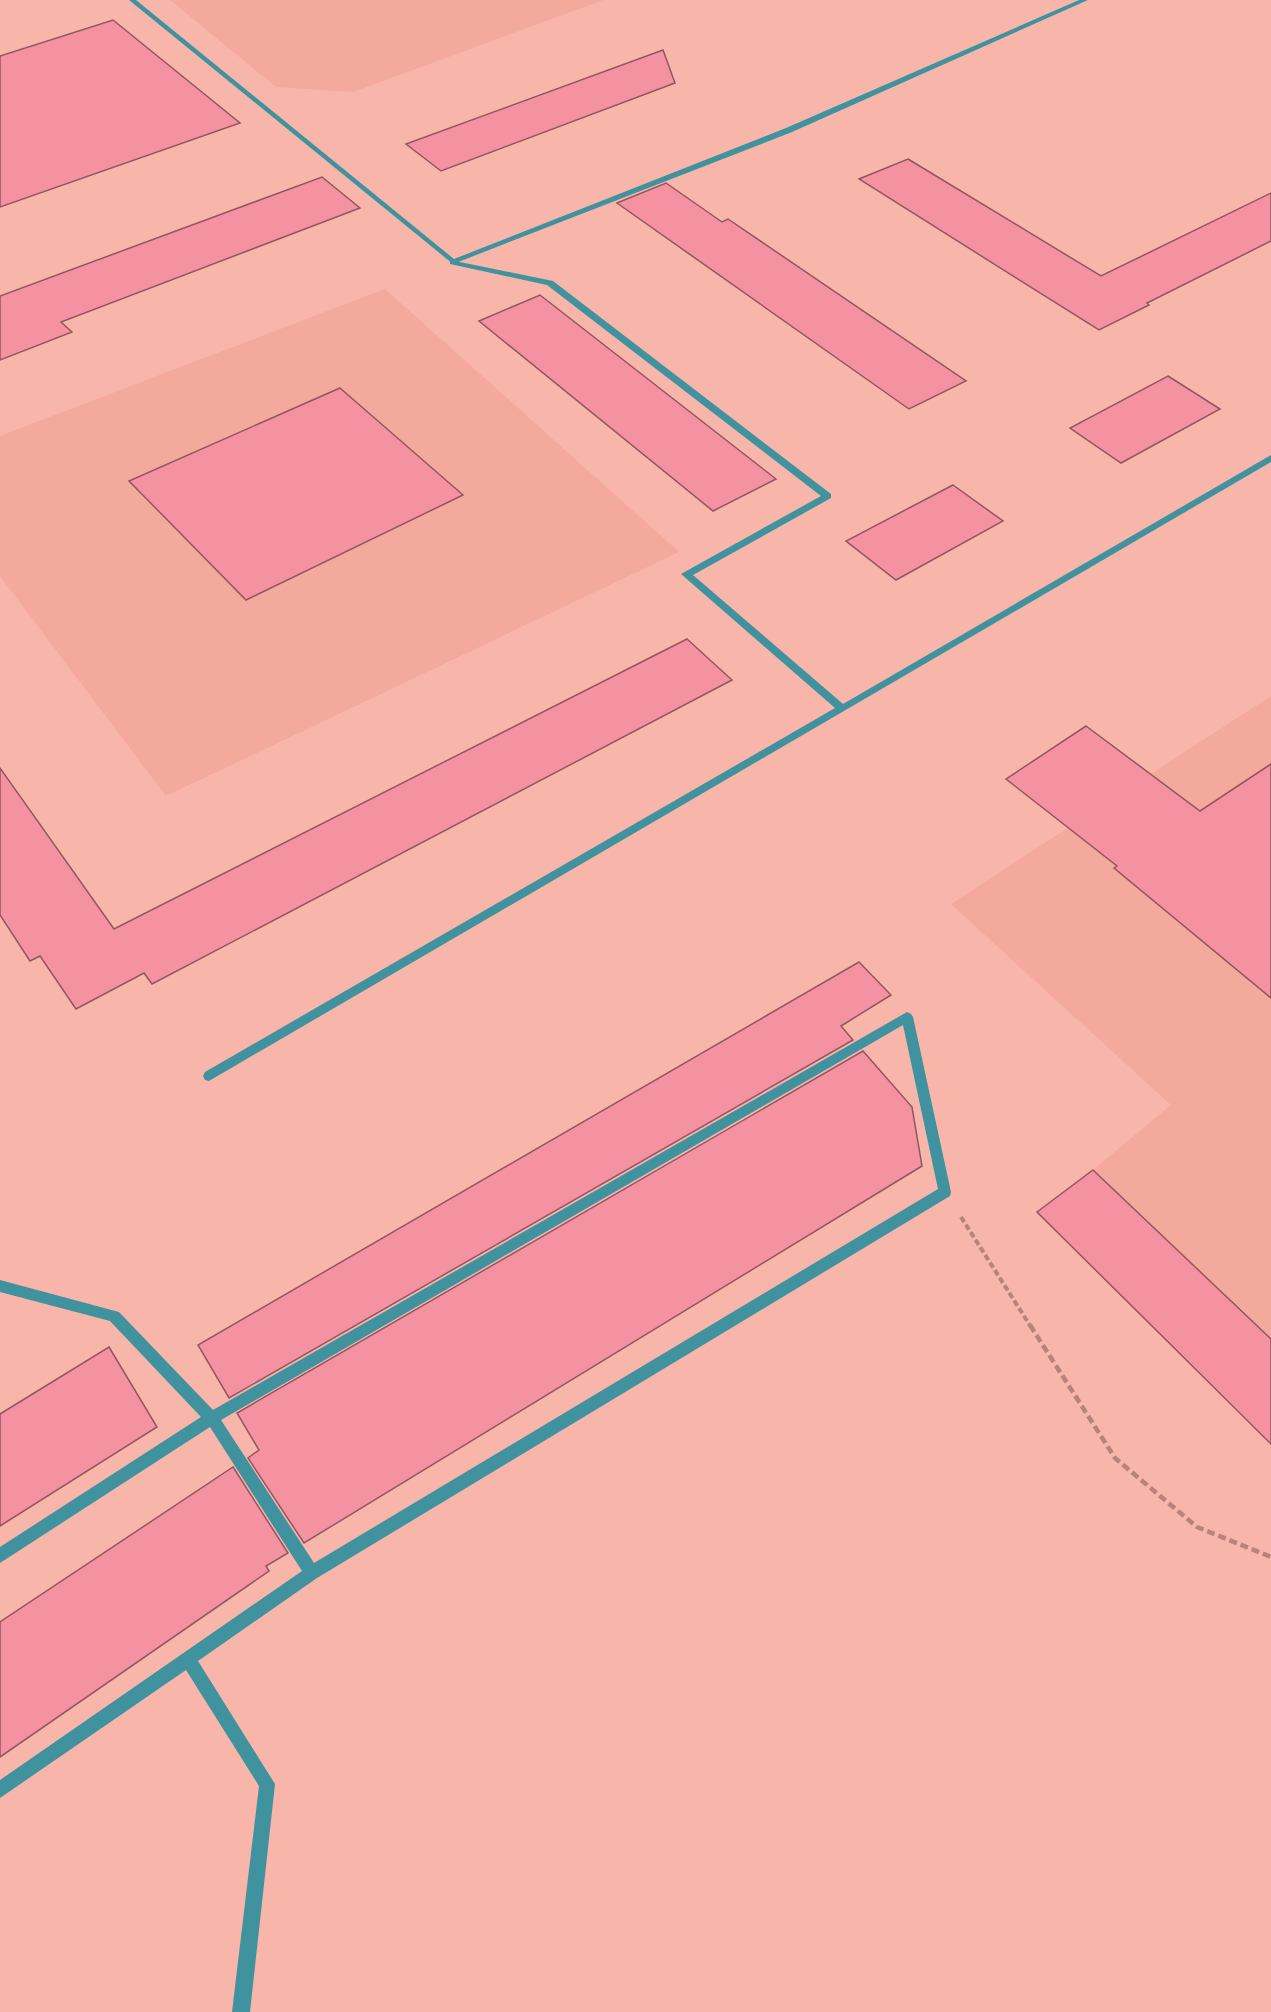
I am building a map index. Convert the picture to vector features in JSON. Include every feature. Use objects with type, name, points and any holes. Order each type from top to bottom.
[{"type":"street","points":[[132,0],[453,262],[550,283],[828,495],[686,574],[842,710]]},
{"type":"street","points":[[453,262],[789,129],[1085,0]]},
{"type":"street","points":[[209,1076],[842,710],[1271,458]]},
{"type":"street","points":[[0,1556],[212,1418],[907,1017],[945,1192],[312,1573],[0,1790]]},
{"type":"street","points":[[0,1286],[114,1316],[212,1418],[312,1573]]},
{"type":"street","points":[[188,1659],[267,1784],[241,2012]]},
{"type":"path","points":[[945,1192],[1115,1458],[1197,1527],[1271,1557]]},
{"type":"shaded area","points":[[170,0],[603,0],[353,92],[276,87]]},
{"type":"shaded area","points":[[385,289],[679,552],[166,796],[0,576],[0,436]]},
{"type":"shaded area","points":[[1271,696],[1271,1444],[1037,1212],[1093,1170],[1171,1105],[951,904]]},
{"type":"building","points":[[113,20],[240,123],[0,207],[0,56]]},
{"type":"building","points":[[663,50],[675,83],[441,171],[406,144]]},
{"type":"building","points":[[908,159],[1101,276],[1271,193],[1271,241],[1147,303],[1149,305],[1099,330],[859,179]]},
{"type":"building","points":[[322,177],[360,208],[61,322],[72,332],[0,360],[0,296]]},
{"type":"building","points":[[666,183],[722,222],[728,219],[966,381],[909,409],[617,203]]},
{"type":"building","points":[[540,295],[776,479],[713,511],[479,321]]},
{"type":"building","points":[[1168,376],[1220,409],[1121,463],[1070,428]]},
{"type":"building","points":[[340,388],[463,495],[246,600],[129,481]]},
{"type":"building","points":[[953,485],[1003,521],[896,580],[846,541]]},
{"type":"building","points":[[687,639],[732,680],[152,984],[144,973],[76,1009],[40,956],[30,961],[0,915],[0,768],[114,929]]},
{"type":"building","points":[[1086,726],[1200,811],[1271,764],[1271,998],[1114,868],[1117,866],[1006,779]]},
{"type":"building","points":[[859,962],[891,995],[841,1026],[853,1040],[229,1398],[198,1345]]},
{"type":"building","points":[[863,1051],[912,1107],[922,1166],[304,1543],[248,1458],[259,1450],[237,1413]]},
{"type":"building","points":[[1093,1170],[1271,1339],[1271,1444],[1037,1212]]},
{"type":"building","points":[[109,1347],[157,1427],[0,1526],[0,1414]]},
{"type":"building","points":[[233,1467],[288,1553],[266,1566],[269,1571],[0,1757],[0,1622]]}]
